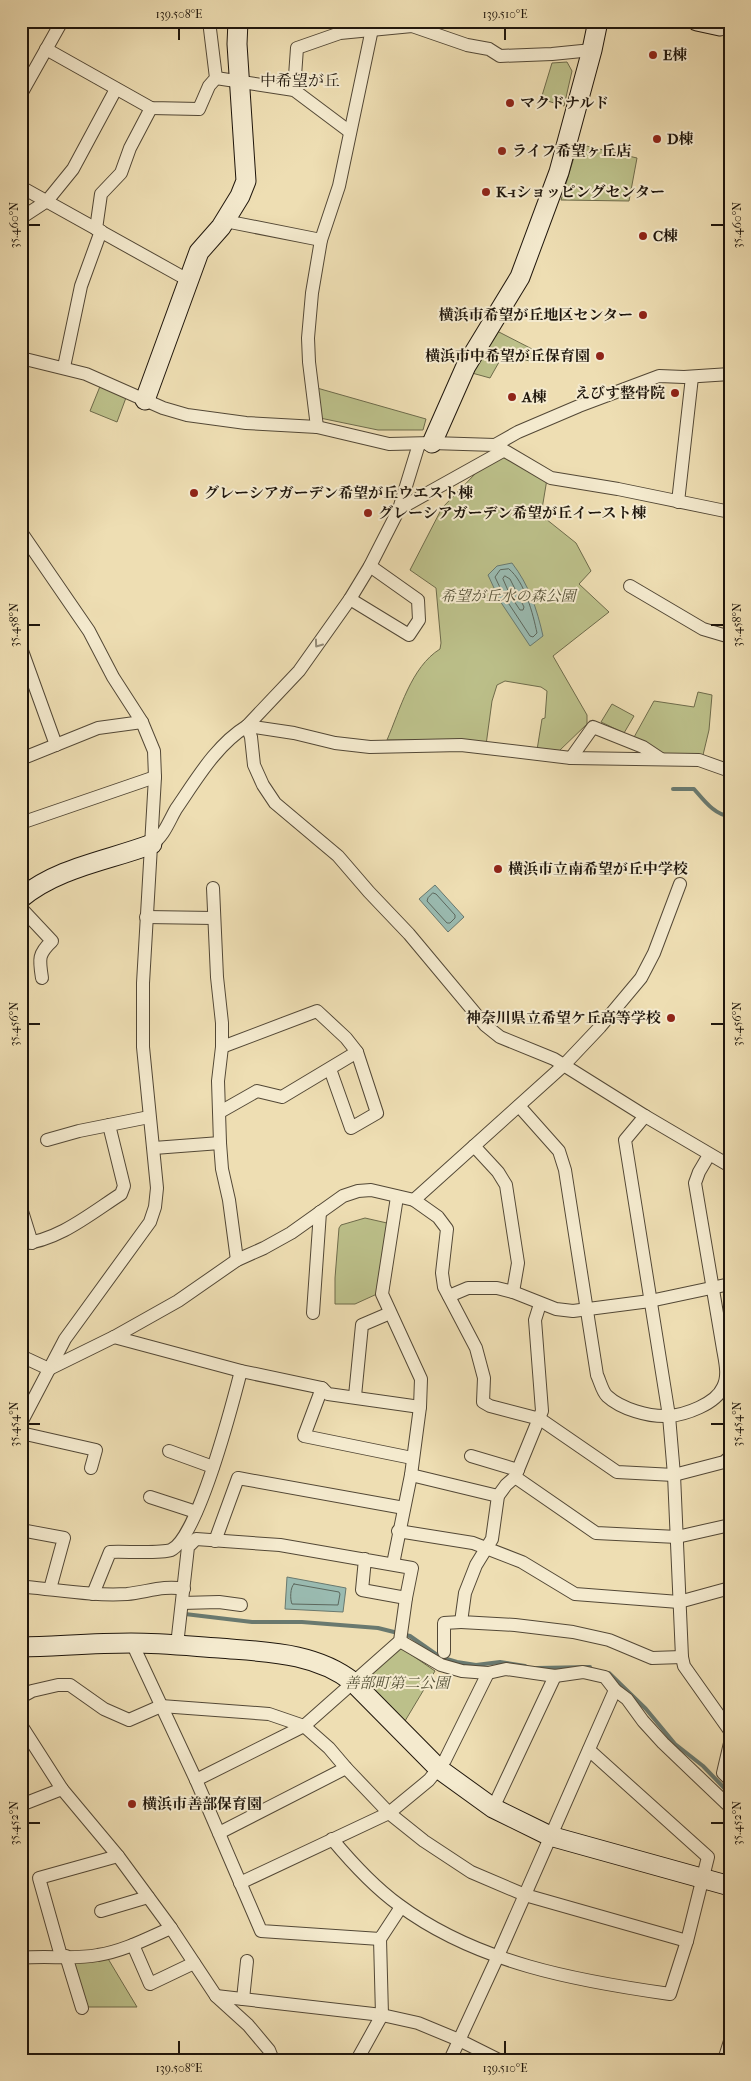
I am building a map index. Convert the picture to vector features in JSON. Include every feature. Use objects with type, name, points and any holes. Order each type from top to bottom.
[{"type":"street","points":[[21,94],[62,21]]},
{"type":"street","points":[[46,50],[151,108],[199,109],[209,86],[216,78],[209,21]]},
{"type":"street","points":[[145,400],[199,252],[225,222],[246,181],[238,81],[238,21]]},
{"type":"street","points":[[42,978],[41,952],[52,941],[22,897],[63,873],[152,844],[158,839],[208,763],[237,732],[247,726],[299,671],[348,602],[370,566],[399,509],[425,443],[466,366],[520,276],[559,172],[598,21]]},
{"type":"street","points":[[698,21],[723,25]]},
{"type":"street","points":[[294,90],[297,48],[340,32],[412,26],[467,45],[489,49],[500,56],[592,50]]},
{"type":"street","points":[[317,427],[308,338],[312,293],[322,240],[339,186],[372,29]]},
{"type":"street","points":[[216,78],[294,90],[350,132]]},
{"type":"street","points":[[21,218],[47,201],[73,168],[116,89]]},
{"type":"street","points":[[64,367],[81,286],[99,230],[101,194],[121,173],[130,148],[151,108]]},
{"type":"street","points":[[21,187],[188,280]]},
{"type":"street","points":[[225,222],[322,240]]},
{"type":"street","points":[[21,358],[64,367],[86,374],[145,400],[188,415],[215,420],[317,427],[389,444],[425,443],[499,448],[551,478],[618,489],[730,512]]},
{"type":"street","points":[[399,509],[559,414],[659,376],[692,377],[730,374]]},
{"type":"street","points":[[678,502],[692,377]]},
{"type":"street","points":[[21,532],[89,631],[113,677],[142,722],[154,752],[155,777],[152,844],[143,983],[143,1047],[157,1188],[155,1207],[150,1222],[69,1333],[21,1423]]},
{"type":"street","points":[[348,602],[409,635],[419,620],[418,600],[370,566]]},
{"type":"street","points":[[630,586],[703,630],[730,637]]},
{"type":"street","points":[[21,648],[56,745]]},
{"type":"street","points":[[21,759],[98,728],[142,722]]},
{"type":"street","points":[[247,726],[294,733],[335,743],[370,747],[460,745],[571,758],[699,760],[730,771]]},
{"type":"street","points":[[247,726],[251,737],[254,765],[263,785],[275,803],[338,856],[409,934],[485,1025],[500,1037],[554,1059],[709,1156],[730,1166]]},
{"type":"street","points":[[571,758],[593,727],[643,747],[661,759]]},
{"type":"street","points":[[21,823],[155,777]]},
{"type":"street","points":[[414,1200],[564,1065],[600,1027],[641,978],[654,953],[680,884]]},
{"type":"street","points":[[213,888],[222,1047],[218,1081],[220,1144],[222,1169],[229,1200],[237,1260]]},
{"type":"street","points":[[146,917],[214,918]]},
{"type":"street","points":[[222,1047],[317,1011],[346,1038],[357,1052],[377,1113],[351,1128],[330,1069]]},
{"type":"street","points":[[220,1112],[257,1090],[282,1097],[357,1052]]},
{"type":"street","points":[[519,1106],[559,1152],[565,1170],[598,1375],[606,1395],[623,1406],[643,1413],[668,1416],[703,1406],[716,1398],[724,1386],[726,1371],[696,1183],[699,1172],[709,1156]]},
{"type":"street","points":[[645,1116],[625,1140],[668,1416],[674,1475],[682,1657],[684,1666],[730,1731]]},
{"type":"street","points":[[47,1140],[149,1117]]},
{"type":"street","points":[[21,1208],[27,1244],[56,1235],[121,1194],[124,1186],[109,1125]]},
{"type":"street","points":[[154,1148],[220,1144]]},
{"type":"street","points":[[474,1146],[498,1172],[506,1185],[518,1263],[513,1292]]},
{"type":"street","points":[[49,1369],[114,1337],[178,1301],[237,1260],[291,1233],[343,1196],[358,1191],[371,1190],[414,1200],[438,1217],[447,1229],[442,1274],[444,1287],[476,1348],[484,1378],[483,1402],[490,1406],[540,1420],[617,1472],[674,1475],[724,1462],[730,1457]]},
{"type":"street","points":[[393,1564],[410,1475],[420,1407],[421,1379],[382,1294],[397,1197]]},
{"type":"street","points":[[313,1313],[320,1212]]},
{"type":"street","points":[[449,1296],[468,1288],[480,1287],[513,1292],[540,1304],[564,1311],[588,1310],[650,1301],[730,1284]]},
{"type":"street","points":[[461,1622],[465,1593],[476,1565],[492,1539],[498,1496],[516,1473],[542,1412],[534,1320],[540,1304]]},
{"type":"street","points":[[355,1396],[362,1325],[390,1313]]},
{"type":"street","points":[[114,1337],[241,1370],[322,1388],[328,1394],[355,1396],[420,1407]]},
{"type":"street","points":[[21,1356],[49,1369]]},
{"type":"street","points":[[93,1594],[110,1552],[171,1550],[179,1543],[196,1512],[213,1467],[241,1370]]},
{"type":"street","points":[[322,1388],[304,1436],[412,1458]]},
{"type":"street","points":[[21,1433],[96,1450],[91,1468]]},
{"type":"street","points":[[169,1451],[213,1467]]},
{"type":"street","points":[[471,1456],[516,1473],[596,1532],[677,1537],[730,1525]]},
{"type":"street","points":[[410,1475],[498,1496]]},
{"type":"street","points":[[215,1541],[238,1478],[404,1508]]},
{"type":"street","points":[[150,1497],[196,1512]]},
{"type":"street","points":[[21,1530],[64,1538],[50,1589]]},
{"type":"street","points":[[398,1531],[473,1543],[522,1562],[575,1594],[679,1602],[730,1588]]},
{"type":"street","points":[[177,1645],[188,1547],[196,1538],[280,1545],[412,1568],[400,1641],[304,1726],[196,1780]]},
{"type":"street","points":[[365,1559],[362,1590],[406,1598]]},
{"type":"street","points":[[21,1588],[93,1594],[128,1594],[171,1586],[184,1589]]},
{"type":"street","points":[[182,1603],[218,1602],[241,1605]]},
{"type":"street","points":[[444,1652],[444,1623],[461,1622],[515,1625],[573,1632],[609,1640],[652,1658],[682,1657]]},
{"type":"street","points":[[400,1641],[441,1665],[462,1671],[488,1672],[506,1669],[555,1676],[583,1672],[605,1677],[663,1743],[730,1807]]},
{"type":"street","points":[[132,1643],[196,1780],[261,1931],[380,1938]]},
{"type":"street","points":[[21,1647],[132,1643],[177,1645],[276,1652],[316,1662],[340,1672],[353,1682],[439,1769],[493,1808],[550,1836],[730,1886]]},
{"type":"street","points":[[240,1883],[389,1813],[429,1780],[446,1760],[488,1672]]},
{"type":"street","points":[[493,1808],[555,1676]]},
{"type":"street","points":[[21,1696],[58,1685],[70,1685],[104,1710],[129,1720],[161,1706],[268,1714],[304,1726],[329,1748],[389,1813],[424,1841],[471,1872],[525,1895],[686,1940]]},
{"type":"street","points":[[450,2060],[615,1690]]},
{"type":"street","points":[[21,1725],[62,1789],[118,1856],[171,1928],[216,1996],[248,2025],[269,2050],[273,2060]]},
{"type":"street","points":[[730,1743],[723,1773],[730,1780]]},
{"type":"street","points":[[332,1839],[355,1865],[401,1906],[447,1934],[498,1956],[562,1976],[670,1994],[708,1857],[589,1750]]},
{"type":"street","points":[[219,1833],[346,1768]]},
{"type":"street","points":[[21,1805],[62,1789]]},
{"type":"street","points":[[82,2008],[39,1878],[118,1856]]},
{"type":"street","points":[[101,1910],[148,1897]]},
{"type":"street","points":[[357,2060],[382,2015],[380,1938],[401,1906]]},
{"type":"street","points":[[21,1958],[43,1955],[99,1955],[133,1945],[171,1928]]},
{"type":"street","points":[[133,1945],[150,1984],[194,1964]]},
{"type":"street","points":[[243,1999],[248,1961]]},
{"type":"street","points":[[216,1996],[382,2015],[418,2023],[459,2040],[499,2060]]},
{"type":"street","points":[[724,2060],[730,2042]]},
{"type":"green space","points":[[567,62],[572,71],[564,106],[541,99],[552,63]]},
{"type":"green space","points":[[578,144],[637,158],[629,201],[561,200]]},
{"type":"green space","points":[[497,331],[534,350],[530,361],[503,355],[490,378],[472,373]]},
{"type":"green space","points":[[101,384],[127,395],[117,422],[90,411]]},
{"type":"green space","points":[[317,388],[426,419],[423,430],[378,430],[320,418]]},
{"type":"green space","name":"希望が丘水の森公園","points":[[503,457],[547,479],[541,515],[576,543],[591,571],[579,584],[609,612],[553,656],[587,715],[587,724],[559,751],[537,750],[542,719],[545,718],[547,691],[541,687],[505,681],[497,685],[492,701],[486,745],[445,740],[387,740],[414,678],[421,667],[440,649],[441,643],[436,588],[410,570],[442,508],[477,472]]},
{"type":"green space","points":[[698,692],[712,695],[709,730],[703,755],[656,754],[633,739],[654,701],[694,707]]},
{"type":"green space","points":[[612,704],[634,716],[624,733],[601,722]]},
{"type":"green space","points":[[365,1218],[387,1223],[377,1294],[355,1304],[335,1304],[339,1228],[341,1225]]},
{"type":"green space","name":"善部町第二公園","points":[[400,1647],[435,1671],[402,1726],[358,1683]]},
{"type":"green space","points":[[107,1957],[137,2007],[88,2007],[72,1961]]},
{"type":"water","points":[[512,563],[532,598],[543,636],[530,646],[500,601],[488,575],[497,566]]},
{"type":"water","points":[[435,885],[464,917],[448,932],[419,899]]},
{"type":"water","points":[[287,1577],[346,1588],[343,1612],[285,1609]]},
{"type":"waterway","points":[[673,789],[694,789],[714,810],[730,816]]},
{"type":"waterway","points":[[185,1614],[252,1622],[302,1622],[378,1628],[410,1636],[440,1657],[457,1662],[476,1665],[500,1662],[525,1666]]},
{"type":"waterway","points":[[537,1668],[590,1667]]},
{"type":"waterway","points":[[609,1673],[646,1709],[675,1744],[703,1766],[730,1794]]},
{"type":"place","name":"E棟","points":[[653,55]]},
{"type":"place","name":"マクドナルド","points":[[510,103]]},
{"type":"place","name":"D棟","points":[[657,139]]},
{"type":"place","name":"ライフ希望ヶ丘店","points":[[502,151]]},
{"type":"place","name":"K-1ショッピングセンター","points":[[486,192]]},
{"type":"place","name":"C棟","points":[[643,236]]},
{"type":"place","name":"横浜市希望が丘地区センター","points":[[643,315]]},
{"type":"place","name":"横浜市中希望が丘保育園","points":[[600,356]]},
{"type":"place","name":"えびす整骨院","points":[[675,393]]},
{"type":"place","name":"A棟","points":[[512,397]]},
{"type":"place","name":"グレーシアガーデン希望が丘ウエスト棟","points":[[194,493]]},
{"type":"place","name":"グレーシアガーデン希望が丘イースト棟","points":[[368,513]]},
{"type":"place","name":"横浜市立南希望が丘中学校","points":[[498,869]]},
{"type":"place","name":"神奈川県立希望ケ丘高等学校","points":[[671,1018]]},
{"type":"place","name":"横浜市善部保育園","points":[[132,1804]]},
{"type":"district","name":"中希望が丘","points":[[300,80]]}]
